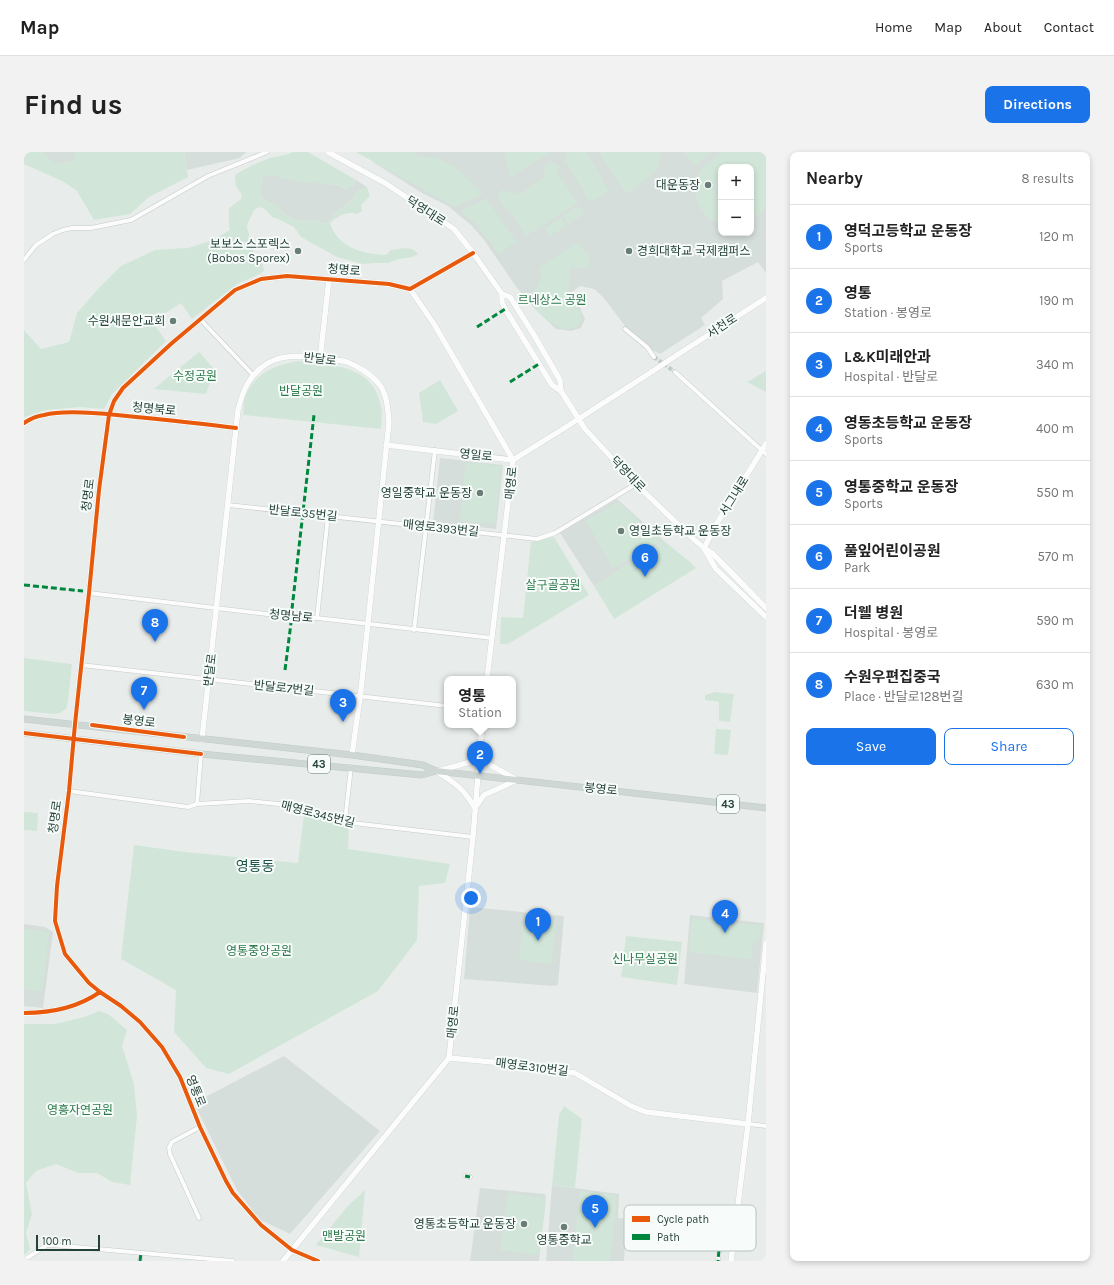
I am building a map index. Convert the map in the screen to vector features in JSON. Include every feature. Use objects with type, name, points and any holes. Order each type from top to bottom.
[{"type":"main road","name":"봉영로","points":[[24,718],[352,755],[423,765],[436,771],[477,776],[766,808]]},
{"type":"main road","name":"봉영로","points":[[24,733],[201,754],[351,767],[422,775],[436,771]]},
{"type":"street","points":[[24,260],[36,245],[53,234],[68,229],[91,228],[131,220],[208,176],[267,152]]},
{"type":"street","name":"덕영대로","points":[[328,152],[385,184],[454,229],[502,294],[510,297],[560,380],[561,391]]},
{"type":"street","points":[[410,289],[473,253]]},
{"type":"street","name":"청명로","points":[[100,992],[90,983],[66,954],[55,921],[57,886],[69,791],[74,724],[99,490],[109,414],[114,401],[123,388],[200,319],[236,290],[261,279],[287,276],[389,284],[410,289]]},
{"type":"street","points":[[320,358],[329,279]]},
{"type":"street","name":"매영로","points":[[410,289],[434,324],[513,460],[487,676]]},
{"type":"street","name":"덕영대로","points":[[502,294],[502,302],[552,385],[561,391],[585,429],[636,484],[704,548],[712,553],[766,608]]},
{"type":"street","name":"서천로","points":[[579,418],[766,298]]},
{"type":"street","points":[[200,319],[253,375]]},
{"type":"street","points":[[625,329],[646,347],[654,357]]},
{"type":"street","name":"반달로","points":[[202,739],[238,410],[243,393],[253,375],[262,367],[280,358],[299,356],[320,358],[347,362],[366,372],[380,385],[387,403],[389,422],[360,696],[352,755]]},
{"type":"street","points":[[675,372],[764,453]]},
{"type":"street","name":"청명북로","points":[[24,423],[30,419],[45,414],[71,413],[109,414],[236,428]]},
{"type":"street","points":[[513,460],[579,418]]},
{"type":"street","name":"서그내로","points":[[704,548],[718,523],[764,453],[766,444]]},
{"type":"street","name":"영일로","points":[[386,445],[513,460]]},
{"type":"street","points":[[414,630],[435,450]]},
{"type":"street","name":"매영로393번길","points":[[378,522],[536,539],[551,535],[636,484]]},
{"type":"street","name":"반달로35번길","points":[[228,505],[378,522]]},
{"type":"street","points":[[317,618],[328,516]]},
{"type":"street","name":"덕영대로","points":[[704,548],[716,568],[766,617]]},
{"type":"street","name":"청명남로","points":[[89,593],[492,638]]},
{"type":"street","name":"반달로7번길","points":[[81,665],[444,706]]},
{"type":"street","name":"매영로","points":[[449,1058],[473,837],[482,728]]},
{"type":"street","points":[[436,771],[470,762],[481,740]]},
{"type":"street","points":[[481,740],[487,763],[517,780]]},
{"type":"street","points":[[197,804],[201,754]]},
{"type":"street","points":[[345,821],[351,767]]},
{"type":"street","points":[[436,771],[458,785],[468,796],[475,808],[484,795],[517,780]]},
{"type":"street","name":"매영로345번길","points":[[69,791],[188,807],[197,804],[249,801],[288,805],[353,823],[473,837]]},
{"type":"street","points":[[739,1205],[766,943]]},
{"type":"street","points":[[24,1013],[41,1013],[67,1009],[91,998],[100,992]]},
{"type":"street","name":"영통로","points":[[100,992],[121,1006],[140,1022],[162,1047],[185,1087],[200,1127],[233,1193],[261,1225],[292,1250],[318,1261]]},
{"type":"street","points":[[283,1261],[449,1058]]},
{"type":"street","name":"매영로310번길","points":[[449,1058],[575,1073],[631,1106],[646,1112],[748,1124]]},
{"type":"street","points":[[748,1124],[766,1126]]},
{"type":"street","points":[[199,1218],[170,1154],[169,1148],[172,1142],[200,1127]]},
{"type":"street","points":[[465,1176],[470,1177]]},
{"type":"street","points":[[24,1260],[44,1247],[52,1245],[234,1261]]},
{"type":"street","points":[[718,1261],[719,1251]]},
{"type":"street","points":[[732,1261],[733,1251]]},
{"type":"street","points":[[140,1261],[142,1253]]},
{"type":"shaded area","points":[[43,152],[77,152],[73,162],[55,164],[45,156]]},
{"type":"shaded area","points":[[184,152],[246,152],[240,158],[187,170]]},
{"type":"shaded area","name":"경희대학교 국제캠퍼스","points":[[379,152],[766,152],[766,273],[758,262],[722,281],[723,299],[701,318],[705,325],[660,354],[648,348],[625,326],[603,297],[594,289],[580,286],[571,293],[585,319],[581,328],[571,331],[556,329],[535,309],[517,288],[484,240],[471,225],[448,206],[422,193],[373,162]]},
{"type":"shaded area","points":[[267,175],[338,185],[346,189],[352,186],[356,180],[367,187],[356,192],[355,196],[345,206],[334,213],[333,218],[324,224],[315,220],[294,220],[285,215],[276,205],[263,199],[260,193],[262,178]]},
{"type":"shaded area","points":[[440,458],[503,465],[496,529],[433,522]]},
{"type":"shaded area","points":[[617,499],[664,541],[594,586],[560,533]]},
{"type":"shaded area","points":[[470,907],[564,916],[558,985],[553,986],[464,979]]},
{"type":"shaded area","points":[[690,915],[764,923],[757,993],[684,984]]},
{"type":"shaded area","points":[[24,924],[45,927],[53,932],[43,1008],[24,1006]]},
{"type":"shaded area","points":[[284,1056],[380,1131],[290,1234],[259,1219],[237,1190],[194,1103]]},
{"type":"shaded area","points":[[552,1185],[619,1194],[618,1218],[624,1219],[624,1261],[546,1261]]},
{"type":"shaded area","points":[[480,1188],[545,1194],[546,1198],[539,1261],[470,1261]]},
{"type":"green space","points":[[24,152],[43,152],[55,163],[72,162],[76,152],[184,152],[188,177],[149,197],[130,214],[94,220],[77,191],[64,182],[24,164]]},
{"type":"green space","points":[[293,152],[308,152],[356,180],[352,186],[346,189],[338,185],[302,182],[275,175],[267,175],[262,179],[260,193],[263,199],[276,205],[285,215],[294,220],[315,220],[324,224],[333,218],[333,213],[350,202],[356,192],[367,187],[370,196],[361,205],[362,211],[357,214],[349,213],[336,218],[330,223],[334,232],[345,244],[360,251],[386,255],[391,250],[406,248],[413,249],[418,254],[413,257],[399,259],[388,263],[363,264],[337,257],[301,237],[294,227],[272,217],[265,209],[259,207],[254,210],[248,223],[248,244],[263,264],[264,271],[237,284],[192,319],[181,303],[152,322],[166,341],[112,394],[104,409],[80,407],[46,410],[24,417],[24,330],[41,349],[69,342],[77,313],[121,266],[155,250],[188,248],[213,240],[230,230],[229,208],[241,199],[242,194],[236,186],[235,175],[249,167],[274,157]]},
{"type":"green space","points":[[356,152],[412,152],[420,157],[437,158],[455,167],[483,194],[455,207]]},
{"type":"green space","points":[[505,152],[550,152],[511,177]]},
{"type":"green space","points":[[567,152],[586,152],[609,191],[590,202],[567,163],[565,163]]},
{"type":"green space","points":[[599,152],[659,152],[660,158],[656,170],[651,175],[629,192],[625,192]]},
{"type":"green space","points":[[684,152],[712,152],[694,166]]},
{"type":"green space","name":"대운동장","points":[[724,152],[766,152],[766,209],[754,218],[754,164],[718,164],[718,224],[711,220],[697,201],[695,187],[696,181],[702,169]]},
{"type":"green space","points":[[549,162],[561,166],[556,170],[577,203],[526,236],[497,195],[502,190],[518,195],[544,178],[545,165]]},
{"type":"green space","points":[[487,199],[516,242],[499,254],[477,225],[460,211]]},
{"type":"green space","points":[[578,206],[584,214],[568,224],[562,216]]},
{"type":"green space","points":[[561,218],[566,226],[550,236],[545,228]]},
{"type":"green space","name":"르네상스 공원","points":[[578,242],[590,259],[588,269],[570,267],[568,293],[580,312],[582,319],[578,326],[565,329],[556,325],[539,313],[531,299],[540,282],[541,274],[539,268]]},
{"type":"green space","name":"수정공원","points":[[199,352],[216,371],[206,394],[154,389]]},
{"type":"green space","name":"반달공원","points":[[299,361],[338,366],[361,375],[370,383],[377,393],[382,410],[381,429],[243,415],[245,397],[249,388],[260,376],[274,368]]},
{"type":"green space","points":[[766,371],[766,392],[747,382]]},
{"type":"green space","points":[[440,380],[458,411],[436,424],[423,422],[419,393]]},
{"type":"green space","name":"영일중학교 운동장","points":[[466,462],[501,466],[495,524],[460,521]]},
{"type":"green space","name":"영일초등학교 운동장","points":[[618,502],[661,541],[613,568],[586,521]]},
{"type":"green space","name":"살구골공원","points":[[554,537],[589,595],[508,644],[500,644],[501,617],[523,618],[531,542]]},
{"type":"green space","points":[[664,541],[696,568],[614,619],[594,586]]},
{"type":"green space","points":[[24,658],[72,664],[66,709],[60,713],[53,714],[24,711]]},
{"type":"green space","points":[[715,692],[734,694],[730,722],[719,721],[719,702],[705,700],[705,695]]},
{"type":"green space","points":[[716,729],[731,730],[728,755],[714,754]]},
{"type":"green space","points":[[24,812],[38,813],[37,831],[24,830]]},
{"type":"green space","name":"영통중앙공원","points":[[304,815],[321,818],[349,827],[348,849],[450,864],[445,883],[419,886],[417,940],[378,991],[229,1074],[206,1068],[174,1032],[176,990],[121,959],[134,845],[185,852],[298,863]]},
{"type":"green space","points":[[524,917],[556,921],[551,964],[519,960]]},
{"type":"green space","points":[[692,918],[761,926],[760,939],[753,943],[751,959],[689,952]]},
{"type":"green space","points":[[24,929],[49,932],[42,991],[24,989]]},
{"type":"green space","name":"신나무실공원","points":[[626,936],[682,942],[677,985],[621,977]]},
{"type":"green space","name":"영흥자연공원","points":[[99,1011],[108,1014],[127,1030],[122,1046],[134,1084],[137,1116],[130,1185],[112,1182],[97,1173],[78,1173],[56,1164],[36,1171],[26,1183],[32,1214],[26,1233],[30,1249],[24,1256],[24,1024],[55,1024],[84,1017]]},
{"type":"green space","points":[[564,1106],[582,1119],[575,1188],[552,1185],[559,1115]]},
{"type":"green space","name":"맨발공원","points":[[365,1190],[359,1257],[316,1245],[347,1207]]},
{"type":"green space","points":[[580,1191],[617,1195],[610,1261],[573,1261]]},
{"type":"green space","name":"영통초등학교 운동장","points":[[508,1193],[546,1198],[539,1255],[501,1250]]},
{"type":"tunnel","points":[[654,357],[675,372]]},
{"type":"marked path","points":[[477,327],[505,309]]},
{"type":"marked path","points":[[510,382],[539,364]]},
{"type":"marked path","points":[[292,609],[314,415]]},
{"type":"marked path","points":[[24,585],[83,591]]},
{"type":"marked path","points":[[285,670],[291,623]]},
{"type":"marked path","points":[[465,1176],[470,1177]]},
{"type":"marked path","points":[[718,1261],[719,1251]]},
{"type":"marked path","points":[[140,1261],[141,1253]]},
{"type":"cycle path","points":[[100,992],[89,983],[65,954],[55,921],[57,886],[69,791],[99,490],[109,415],[114,401],[123,388],[172,343],[235,290],[261,279],[287,276],[389,284],[410,289],[473,253]]},
{"type":"cycle path","points":[[24,423],[36,417],[52,413],[80,412],[236,428]]},
{"type":"cycle path","points":[[92,725],[184,737]]},
{"type":"cycle path","points":[[24,733],[201,754]]},
{"type":"cycle path","points":[[24,1013],[54,1011],[73,1006],[100,992],[121,1006],[140,1022],[162,1047],[180,1077],[200,1127],[233,1193],[261,1225],[292,1250],[318,1261]]},
{"type":"place","name":"대운동장","points":[[708,185]]},
{"type":"place","name":"보보스 스포렉스 (Bobos Sporex)","points":[[298,251]]},
{"type":"place","name":"경희대학교 국제캠퍼스","points":[[629,251]]},
{"type":"place","name":"수원새문안교회","points":[[173,321]]},
{"type":"place","name":"영일중학교 운동장","points":[[480,493]]},
{"type":"place","name":"영일초등학교 운동장","points":[[621,531]]},
{"type":"place","name":"풀잎어린이공원","points":[[645,577]]},
{"type":"place","name":"수원우편집중국","points":[[155,642]]},
{"type":"place","name":"더웰 병원","points":[[144,710]]},
{"type":"place","name":"L&K미래안과","points":[[343,722]]},
{"type":"place","name":"영통","points":[[480,774]]},
{"type":"place","name":"영동초등학교 운동장","points":[[725,933]]},
{"type":"place","name":"영덕고등학교 운동장","points":[[538,941]]},
{"type":"place","name":"영통초등학교 운동장","points":[[524,1224]]},
{"type":"place","name":"영통중학교","points":[[564,1227]]},
{"type":"place","name":"영통중학교 운동장","points":[[595,1228]]},
{"type":"district","name":"영통동","points":[[255,866]]}]
